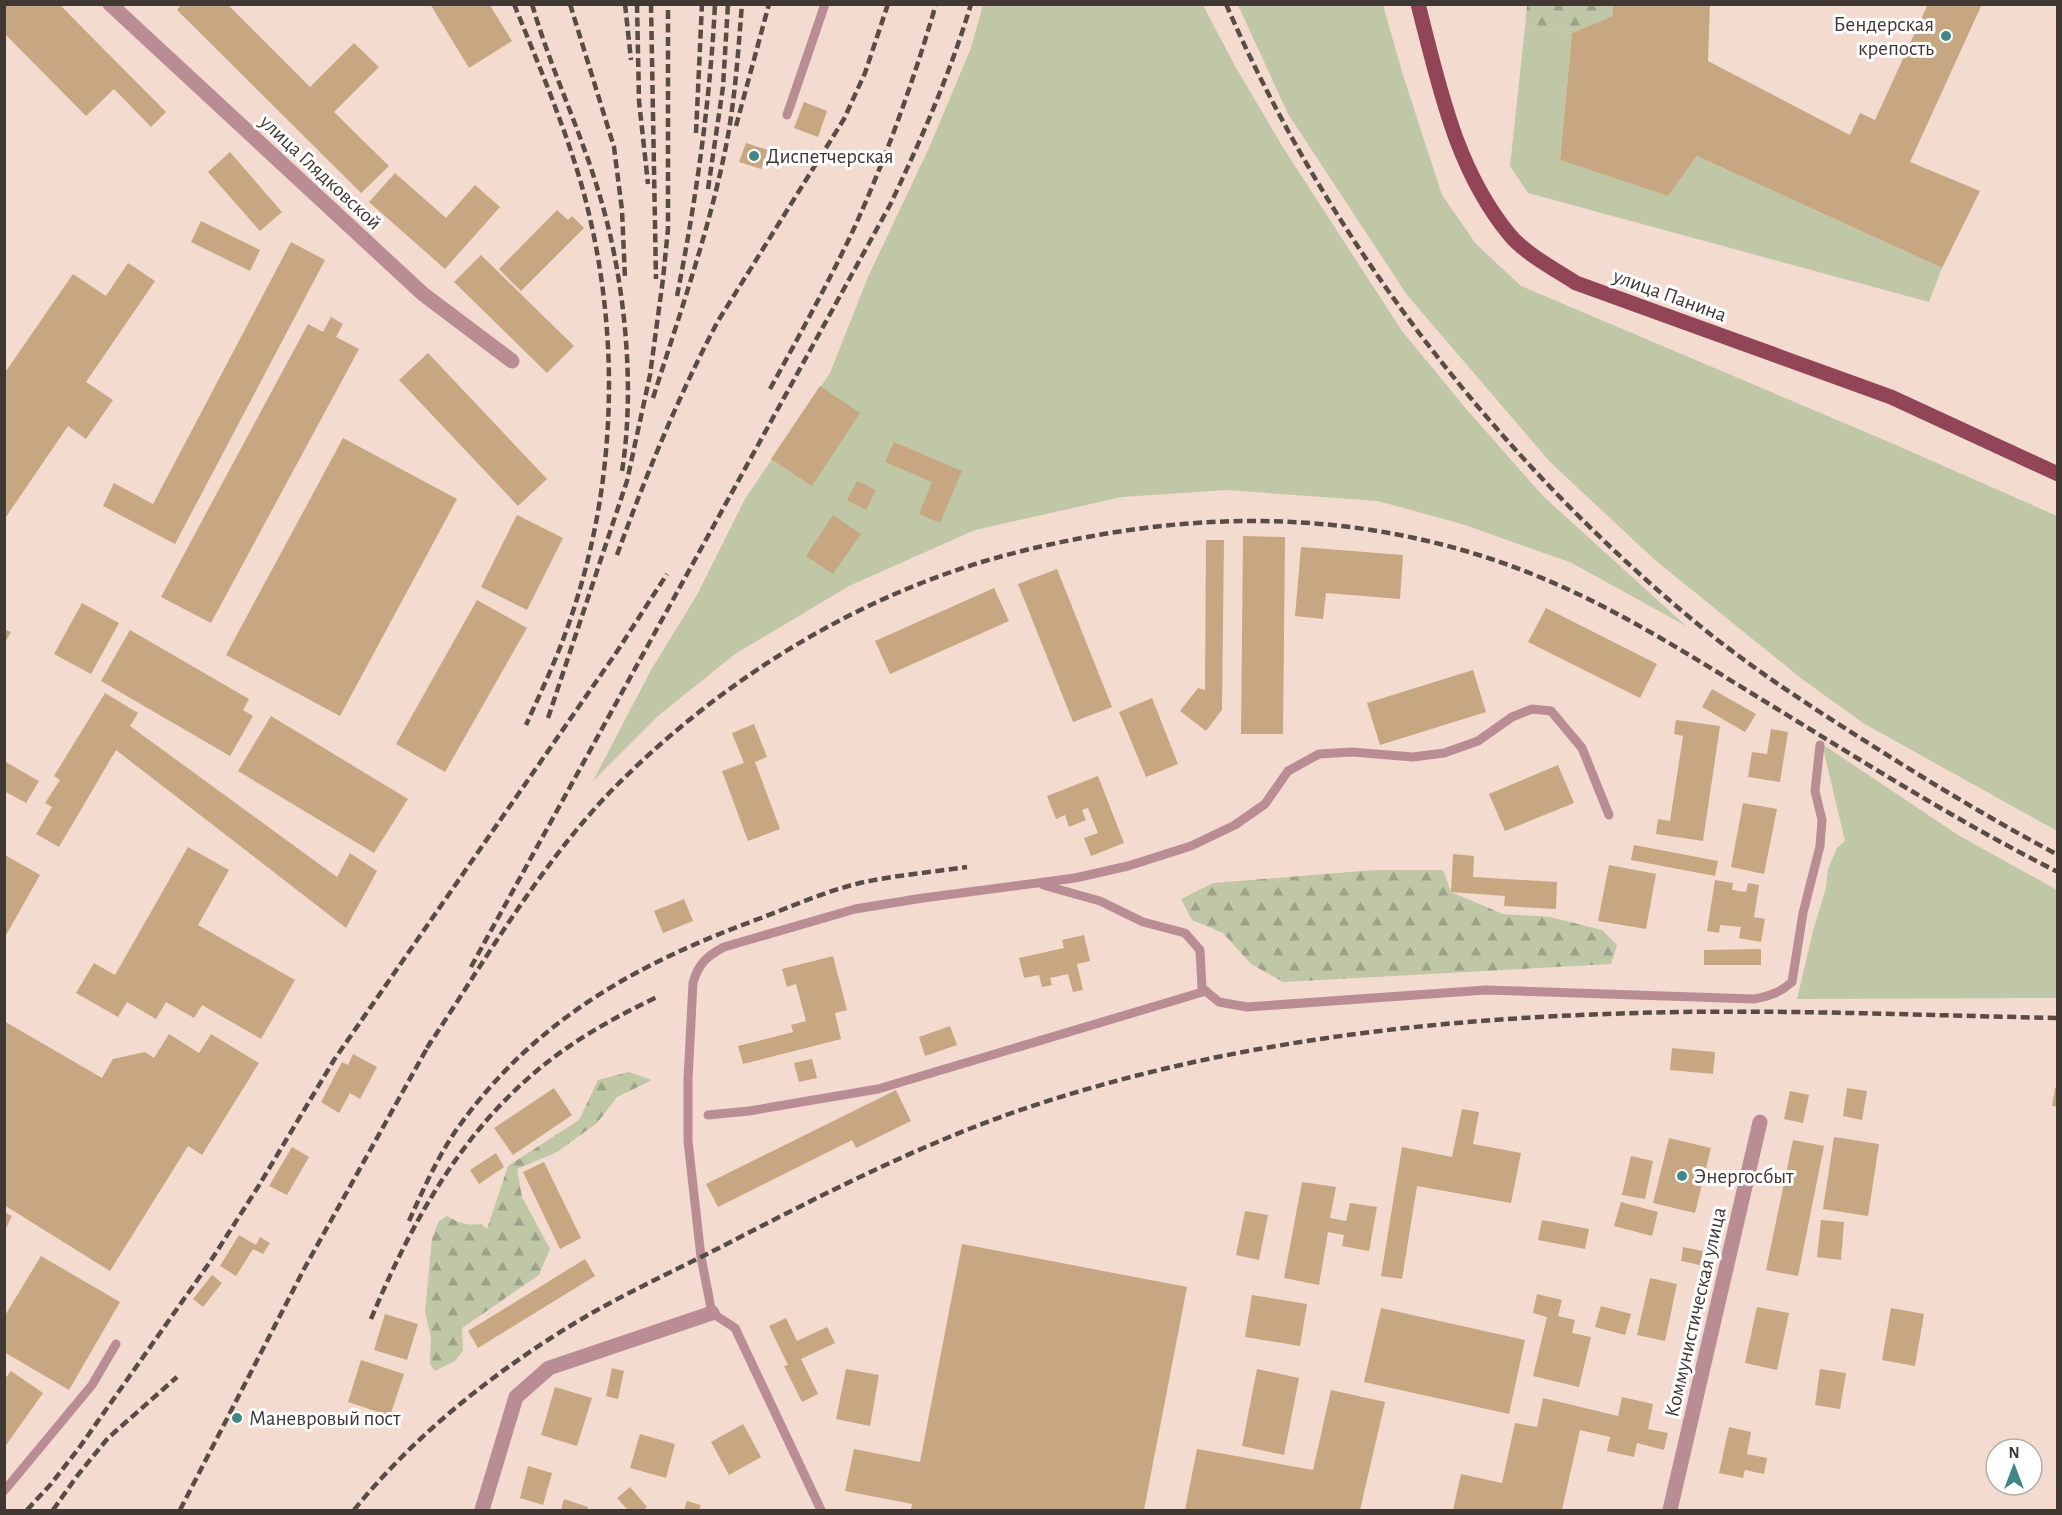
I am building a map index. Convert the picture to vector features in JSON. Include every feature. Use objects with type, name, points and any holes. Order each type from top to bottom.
[{"type":"main road","name":"улица Панина","points":[[1418,4],[1451,129],[1475,183],[1510,236],[1541,261],[1576,283],[1891,397],[2058,474]]},
{"type":"street","name":"улица Глядковской","points":[[110,4],[423,294],[512,361]]},
{"type":"street","name":"Коммунистическая улица","points":[[1670,1510],[1760,1122]]},
{"type":"street","points":[[482,1510],[516,1397],[549,1368],[712,1312]]},
{"type":"lane","points":[[787,115],[825,4]]},
{"type":"lane","points":[[821,1510],[735,1328],[712,1312],[701,1257],[688,1141],[688,1079],[691,1003],[696,972],[710,954],[724,947],[855,909],[1037,884],[1118,869],[1191,846],[1214,836],[1265,804],[1288,771],[1319,754],[1352,752],[1413,757],[1444,753],[1478,741],[1512,717],[1532,709],[1551,711],[1582,748],[1609,815]]},
{"type":"lane","points":[[1037,884],[1100,902],[1143,922],[1185,933],[1200,950],[1202,988],[1219,1002],[1247,1007],[1486,990],[1754,999],[1776,993],[1792,982],[1803,914],[1820,846],[1822,820],[1815,792],[1820,745]]},
{"type":"lane","points":[[708,1115],[748,1111],[878,1089],[1206,991]]},
{"type":"lane","points":[[4,1491],[92,1385],[116,1344]]},
{"type":"green space","points":[[983,5],[1203,5],[1235,66],[1284,149],[1402,331],[1467,410],[1543,496],[1686,626],[1572,563],[1465,525],[1378,501],[1227,490],[1122,497],[975,530],[849,586],[735,654],[658,716],[593,781],[651,670],[697,595],[745,499],[830,373],[868,277],[929,148],[971,48]]},
{"type":"green space","points":[[1238,5],[1383,5],[1442,195],[1476,244],[1521,286],[2057,516],[2057,831],[1863,723],[1802,679],[1655,560],[1550,462],[1407,295],[1288,114]]},
{"type":"green space","points":[[1527,5],[1613,5],[1613,16],[1572,33],[1525,27]]},
{"type":"green space","points":[[1525,27],[1572,33],[1560,160],[1668,196],[1697,156],[1942,268],[1929,302],[1528,193],[1510,166]]},
{"type":"green space","points":[[1822,744],[1958,835],[2057,890],[2057,998],[1797,999],[1826,888],[1828,869],[1837,848],[1845,841]]},
{"type":"green space","points":[[1374,870],[1443,870],[1451,892],[1503,914],[1550,917],[1602,930],[1617,945],[1611,964],[1283,982],[1251,964],[1223,933],[1192,920],[1181,899],[1213,883]]},
{"type":"green space","points":[[629,1072],[652,1080],[617,1097],[597,1123],[557,1152],[517,1169],[522,1197],[550,1249],[539,1275],[462,1328],[463,1351],[455,1361],[435,1371],[430,1364],[431,1338],[425,1312],[432,1238],[439,1221],[447,1216],[472,1225],[481,1224],[487,1229],[508,1166],[579,1120],[598,1080]]},
{"type":"building","points":[[4,4],[59,4],[166,112],[151,127],[114,89],[86,116],[4,33]]},
{"type":"building","points":[[182,4],[227,4],[310,87],[354,43],[379,67],[334,112],[389,166],[361,193],[177,10]]},
{"type":"building","points":[[430,4],[489,4],[512,41],[469,68]]},
{"type":"building","points":[[1613,4],[1710,4],[1708,61],[1850,135],[1860,113],[1875,120],[1928,4],[1982,4],[1910,162],[1980,191],[1942,268],[1697,156],[1668,196],[1560,160],[1572,33],[1613,16]]},
{"type":"building","points":[[804,102],[827,111],[818,137],[794,128]]},
{"type":"building","name":"Диспетчерская","points":[[746,143],[768,150],[761,169],[739,162]]},
{"type":"building","points":[[230,152],[282,212],[260,231],[208,172]]},
{"type":"building","points":[[395,173],[446,218],[475,185],[500,207],[445,269],[369,202]]},
{"type":"building","points":[[557,210],[568,220],[572,216],[584,228],[521,291],[499,269]]},
{"type":"building","points":[[201,221],[260,250],[250,271],[191,242]]},
{"type":"building","points":[[291,242],[325,260],[175,544],[103,506],[114,483],[153,504]]},
{"type":"building","points":[[481,255],[574,346],[547,373],[454,282]]},
{"type":"building","points":[[128,263],[155,281],[86,382],[113,400],[86,439],[68,426],[4,520],[4,374],[73,274],[106,296]]},
{"type":"building","points":[[331,317],[343,324],[336,337],[359,349],[211,623],[161,597],[308,324],[323,332]]},
{"type":"building","points":[[428,353],[547,479],[518,506],[399,380]]},
{"type":"building","points":[[820,386],[860,413],[812,486],[771,459]]},
{"type":"building","points":[[343,438],[457,499],[340,716],[226,655]]},
{"type":"building","points":[[894,442],[962,471],[940,523],[919,514],[932,482],[885,462]]},
{"type":"building","points":[[857,481],[876,490],[866,510],[847,500]]},
{"type":"building","points":[[517,515],[563,538],[527,610],[481,587]]},
{"type":"building","points":[[833,515],[861,534],[833,574],[806,556]]},
{"type":"building","points":[[1243,536],[1285,537],[1283,734],[1241,734]]},
{"type":"building","points":[[1206,540],[1224,540],[1222,710],[1206,731],[1180,711],[1198,688],[1205,690]]},
{"type":"building","points":[[1301,547],[1403,555],[1400,599],[1326,593],[1323,619],[1295,616]]},
{"type":"building","points":[[1057,569],[1112,707],[1073,722],[1018,584]]},
{"type":"building","points":[[994,588],[1009,621],[890,674],[875,641]]},
{"type":"building","points":[[477,600],[527,628],[445,772],[396,744]]},
{"type":"building","points":[[82,603],[119,623],[91,674],[54,654]]},
{"type":"building","points":[[1546,608],[1657,664],[1640,698],[1528,642]]},
{"type":"building","points":[[4,629],[11,632],[4,644]]},
{"type":"building","points":[[130,630],[249,699],[243,710],[253,716],[230,756],[101,681]]},
{"type":"building","points":[[1473,670],[1486,712],[1380,745],[1367,703]]},
{"type":"building","points":[[1712,689],[1756,714],[1745,732],[1702,707]]},
{"type":"building","points":[[105,693],[138,713],[130,726],[337,877],[350,853],[377,871],[346,928],[116,750],[59,847],[36,834],[52,807],[45,803],[60,780],[54,776]]},
{"type":"building","points":[[1152,698],[1178,764],[1146,777],[1119,712]]},
{"type":"building","points":[[271,716],[408,799],[374,853],[238,771]]},
{"type":"building","points":[[1676,720],[1720,726],[1703,841],[1656,834],[1658,819],[1670,821],[1683,736],[1674,734]]},
{"type":"building","points":[[754,724],[767,757],[755,762],[780,829],[748,841],[722,771],[744,763],[732,733]]},
{"type":"building","points":[[1771,729],[1788,732],[1780,782],[1748,777],[1752,752],[1767,754]]},
{"type":"building","points":[[4,761],[39,781],[26,803],[4,791]]},
{"type":"building","points":[[1558,765],[1574,803],[1505,831],[1489,794]]},
{"type":"building","points":[[1098,776],[1124,843],[1091,856],[1084,838],[1098,833],[1088,808],[1082,810],[1086,820],[1069,827],[1065,815],[1056,819],[1047,796]]},
{"type":"building","points":[[1743,803],[1777,809],[1764,874],[1731,867]]},
{"type":"building","points":[[1634,845],[1718,861],[1715,876],[1631,860]]},
{"type":"building","points":[[188,847],[229,870],[198,925],[295,980],[261,1039],[202,1005],[194,1018],[166,1002],[156,1019],[127,1002],[118,1017],[76,993],[94,963],[115,975]]},
{"type":"building","points":[[1453,854],[1474,856],[1473,877],[1557,882],[1556,909],[1504,906],[1505,896],[1451,892]]},
{"type":"building","points":[[5,855],[40,875],[5,937]]},
{"type":"building","points":[[1609,865],[1656,874],[1646,929],[1598,921]]},
{"type":"building","points":[[1715,880],[1733,883],[1732,890],[1746,892],[1748,883],[1759,885],[1754,917],[1765,919],[1761,942],[1739,938],[1741,927],[1720,925],[1719,933],[1707,931]]},
{"type":"building","points":[[684,899],[693,921],[663,933],[654,911]]},
{"type":"building","points":[[1084,935],[1090,961],[1077,964],[1083,990],[1073,992],[1068,974],[1050,978],[1052,985],[1042,987],[1039,975],[1024,978],[1019,958],[1064,948],[1062,940]]},
{"type":"building","points":[[1761,949],[1761,965],[1704,965],[1704,950]]},
{"type":"building","points":[[833,956],[847,1010],[835,1013],[841,1039],[743,1064],[738,1046],[793,1032],[791,1025],[806,1021],[796,984],[787,987],[782,969]]},
{"type":"building","points":[[4,1021],[102,1078],[113,1059],[145,1052],[154,1058],[169,1034],[199,1053],[211,1034],[259,1063],[202,1155],[188,1146],[110,1271],[4,1205]]},
{"type":"building","points":[[950,1026],[957,1045],[925,1056],[919,1037]]},
{"type":"building","points":[[1672,1048],[1715,1052],[1713,1074],[1670,1070]]},
{"type":"building","points":[[353,1054],[377,1067],[360,1099],[350,1093],[339,1113],[321,1102],[342,1062],[348,1065]]},
{"type":"building","points":[[812,1059],[817,1078],[799,1082],[794,1063]]},
{"type":"building","points":[[554,1088],[572,1115],[513,1155],[494,1128]]},
{"type":"building","points":[[1847,1088],[1867,1091],[1862,1120],[1843,1116]]},
{"type":"building","points":[[2055,1088],[2058,1088],[2058,1107],[2052,1106]]},
{"type":"building","points":[[896,1090],[911,1121],[856,1148],[852,1140],[718,1207],[706,1184]]},
{"type":"building","points":[[1790,1091],[1809,1095],[1803,1123],[1784,1119]]},
{"type":"building","points":[[1462,1109],[1479,1112],[1473,1144],[1521,1153],[1511,1203],[1417,1186],[1402,1279],[1381,1276],[1402,1147],[1452,1157]]},
{"type":"building","points":[[1834,1137],[1879,1144],[1868,1216],[1823,1209]]},
{"type":"building","name":"Энергосбыт","points":[[1669,1138],[1711,1148],[1695,1213],[1653,1203]]},
{"type":"building","points":[[1793,1140],[1824,1146],[1798,1276],[1766,1270]]},
{"type":"building","points":[[292,1147],[309,1157],[287,1195],[269,1186]]},
{"type":"building","points":[[496,1153],[504,1167],[479,1184],[470,1170]]},
{"type":"building","points":[[1631,1156],[1653,1161],[1645,1199],[1622,1195]]},
{"type":"building","points":[[544,1162],[581,1238],[560,1249],[523,1172]]},
{"type":"building","points":[[1302,1182],[1336,1187],[1330,1218],[1346,1221],[1350,1203],[1377,1207],[1369,1251],[1342,1246],[1344,1235],[1328,1232],[1319,1285],[1284,1278]]},
{"type":"building","points":[[1621,1202],[1658,1212],[1652,1236],[1614,1226]]},
{"type":"building","points":[[1245,1211],[1268,1215],[1259,1260],[1236,1255]]},
{"type":"building","points":[[4,1212],[12,1216],[4,1232]]},
{"type":"building","points":[[1542,1220],[1589,1229],[1585,1249],[1538,1240]]},
{"type":"building","points":[[1821,1220],[1844,1222],[1841,1260],[1817,1257]]},
{"type":"building","points":[[239,1235],[256,1245],[260,1237],[270,1243],[263,1254],[253,1249],[236,1276],[220,1266]]},
{"type":"building","points":[[962,1244],[1187,1287],[1144,1510],[911,1510],[912,1504],[845,1491],[854,1449],[920,1462]]},
{"type":"building","points":[[1683,1247],[1703,1251],[1700,1265],[1681,1261]]},
{"type":"building","points":[[41,1256],[120,1302],[69,1390],[4,1352],[4,1317]]},
{"type":"building","points":[[585,1259],[595,1276],[478,1348],[468,1331]]},
{"type":"building","points":[[212,1275],[222,1283],[203,1307],[193,1299]]},
{"type":"building","points":[[1650,1278],[1677,1284],[1665,1341],[1637,1335]]},
{"type":"building","points":[[1537,1294],[1562,1300],[1558,1316],[1575,1320],[1572,1333],[1591,1337],[1579,1387],[1533,1376],[1547,1317],[1533,1313]]},
{"type":"building","points":[[1252,1295],[1307,1304],[1300,1346],[1245,1337]]},
{"type":"building","points":[[1601,1306],[1631,1314],[1625,1335],[1595,1327]]},
{"type":"building","points":[[1757,1307],[1789,1313],[1777,1370],[1745,1363]]},
{"type":"building","points":[[1381,1308],[1525,1340],[1509,1414],[1364,1382]]},
{"type":"building","points":[[1891,1308],[1924,1314],[1915,1366],[1882,1360]]},
{"type":"building","points":[[385,1314],[418,1324],[407,1360],[374,1350]]},
{"type":"building","points":[[786,1318],[797,1341],[827,1327],[835,1343],[801,1359],[818,1394],[802,1402],[784,1366],[788,1365],[769,1326]]},
{"type":"building","points":[[361,1360],[404,1374],[390,1416],[348,1402]]},
{"type":"building","points":[[612,1368],[624,1371],[618,1399],[606,1396]]},
{"type":"building","points":[[846,1369],[879,1375],[870,1426],[836,1419]]},
{"type":"building","points":[[1257,1369],[1299,1378],[1284,1455],[1242,1446]]},
{"type":"building","points":[[1820,1369],[1846,1373],[1840,1409],[1815,1405]]},
{"type":"building","points":[[11,1371],[43,1393],[4,1448],[4,1380]]},
{"type":"building","points":[[555,1387],[592,1398],[577,1446],[541,1435]]},
{"type":"building","points":[[1331,1390],[1385,1402],[1360,1510],[1185,1510],[1197,1449],[1313,1470]]},
{"type":"building","points":[[1622,1397],[1653,1404],[1648,1429],[1668,1433],[1664,1450],[1637,1443],[1634,1457],[1607,1451],[1610,1437],[1580,1430],[1562,1510],[1453,1510],[1461,1474],[1502,1483],[1515,1423],[1537,1427],[1543,1398],[1618,1416]]},
{"type":"building","name":"Маневровый пост","points":[[235,1412],[243,1415],[239,1425],[230,1421]]},
{"type":"building","points":[[743,1424],[761,1457],[729,1475],[711,1442]]},
{"type":"building","points":[[1729,1427],[1751,1432],[1747,1454],[1767,1458],[1764,1474],[1745,1470],[1743,1478],[1719,1473]]},
{"type":"building","points":[[640,1434],[675,1444],[666,1478],[630,1468]]},
{"type":"building","points":[[528,1466],[552,1473],[543,1505],[520,1498]]},
{"type":"building","points":[[630,1487],[647,1507],[643,1510],[628,1510],[617,1498]]},
{"type":"building","points":[[564,1499],[588,1507],[587,1510],[561,1510]]},
{"type":"building","points":[[687,1501],[701,1505],[699,1510],[684,1510]]},
{"type":"railway","points":[[514,4],[558,115],[581,183],[595,239],[604,296],[608,354],[608,412],[604,469],[595,526],[582,582],[564,637],[526,725]]},
{"type":"railway","points":[[532,4],[598,190],[615,257],[621,292],[627,366],[628,402],[622,471]]},
{"type":"railway","points":[[570,4],[614,147],[622,210],[625,278]]},
{"type":"railway","points":[[625,4],[631,60]]},
{"type":"railway","points":[[637,4],[639,101],[648,184]]},
{"type":"railway","points":[[651,4],[656,279]]},
{"type":"railway","points":[[548,718],[627,481],[650,375],[668,229],[668,4]]},
{"type":"railway","points":[[696,133],[702,4]]},
{"type":"railway","points":[[677,296],[701,151],[710,78],[715,4]]},
{"type":"railway","points":[[708,189],[723,87],[728,4]]},
{"type":"railway","points":[[653,398],[692,275],[718,182],[736,78],[742,4]]},
{"type":"railway","points":[[736,126],[769,4]]},
{"type":"railway","points":[[617,555],[639,495],[689,378],[718,321],[844,119],[865,73],[888,4]]},
{"type":"railway","points":[[770,389],[851,235],[898,121],[936,4]]},
{"type":"railway","points":[[471,967],[890,205],[934,106],[971,4]]},
{"type":"railway","points":[[1226,4],[1267,92],[1314,177],[1367,260],[1424,340],[1486,416],[1552,489],[1621,557],[1739,657],[1905,766],[2058,855]]},
{"type":"railway","points":[[427,1048],[514,914],[587,818],[647,757],[719,697],[798,644],[881,600],[924,582],[1022,551],[1140,529],[1198,523],[1255,521],[1313,523],[1369,530],[1426,541],[1482,556],[1537,576],[1629,620],[1985,834],[2058,872]]},
{"type":"railway","points":[[27,1510],[79,1448],[210,1262],[334,1060],[616,653],[667,574]]},
{"type":"railway","points":[[409,1221],[450,1140],[487,1090],[520,1056],[592,999],[673,954],[825,893],[851,885],[903,875],[967,867]]},
{"type":"railway","points":[[371,1319],[419,1219],[458,1156],[481,1127],[506,1099],[562,1051],[608,1022],[657,997]]},
{"type":"railway","points":[[354,1510],[401,1457],[454,1409],[511,1365],[588,1315],[788,1212],[934,1143],[1009,1114],[1081,1091],[1155,1071],[1229,1055],[1379,1031],[1455,1023],[1663,1012],[2058,1018]]},
{"type":"railway","points":[[180,1510],[304,1269],[431,1041]]},
{"type":"railway","points":[[53,1510],[108,1438],[177,1377]]},
{"type":"place","name":"Бендерская крепость","points":[[1946,36]]},
{"type":"place","name":"Диспетчерская","points":[[754,156]]},
{"type":"place","name":"Энергосбыт","points":[[1682,1176]]},
{"type":"place","name":"Маневровый пост","points":[[237,1418]]}]
